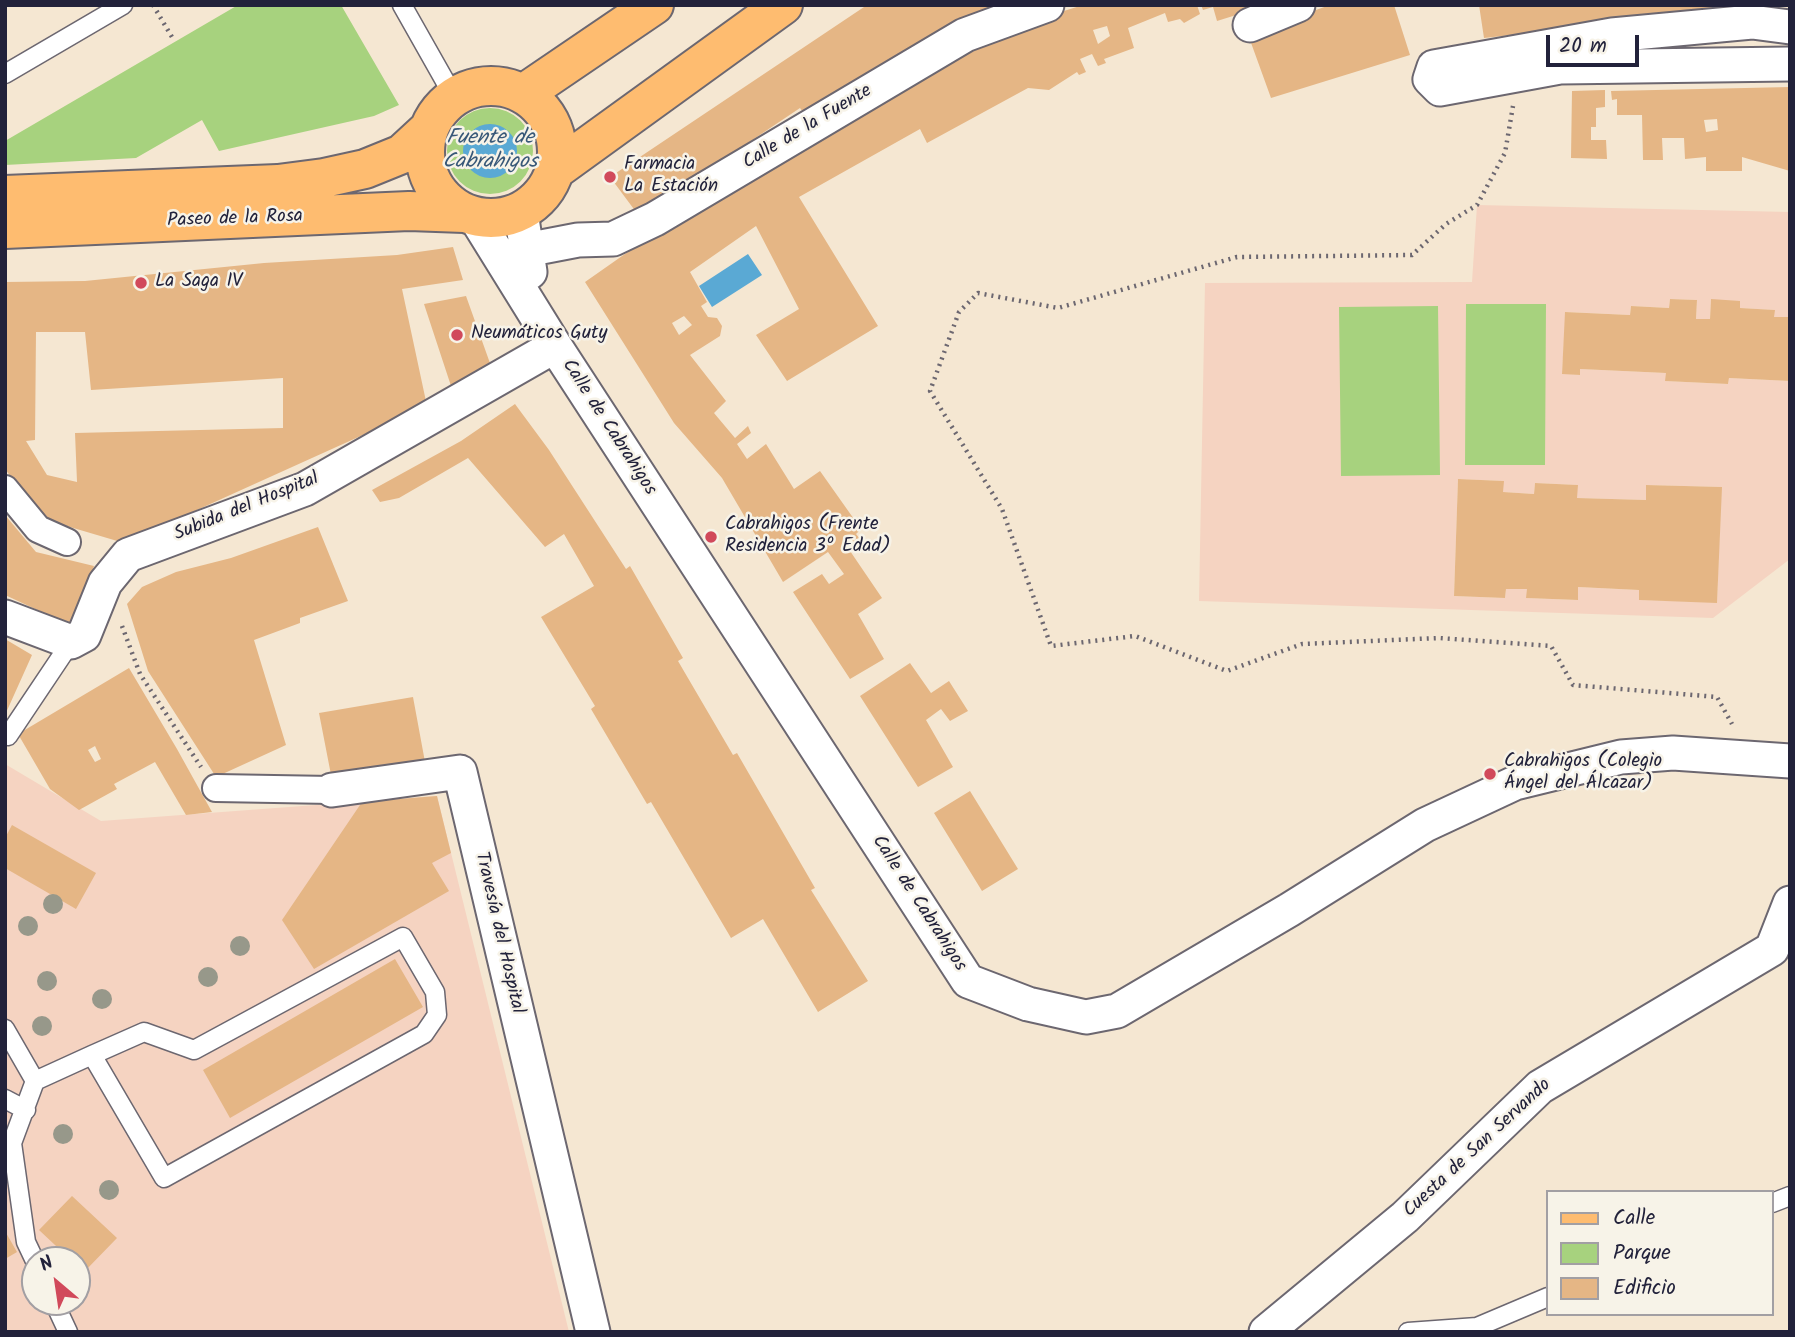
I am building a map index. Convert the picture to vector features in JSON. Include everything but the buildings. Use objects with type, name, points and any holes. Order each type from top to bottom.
[{"type":"main road","points":[[523,94],[654,5]]},
{"type":"main road","points":[[555,170],[783,5]]},
{"type":"main road","points":[[454,97],[486,86],[505,87],[523,94],[540,107],[552,126],[558,148],[555,170],[548,187],[536,201],[521,212]]},
{"type":"main road","name":"Paseo de la Rosa","points":[[5,195],[278,184],[324,178],[365,169],[402,154],[428,130],[439,111],[454,97]]},
{"type":"main road","points":[[428,130],[424,149],[430,178],[447,202],[470,215]]},
{"type":"main road","name":"Paseo de la Rosa","points":[[5,229],[409,211],[506,217],[521,212]]},
{"type":"street","name":"Calle de la Fuente","points":[[526,250],[578,240],[613,239],[655,219],[965,35],[1048,5]]},
{"type":"street","points":[[1250,24],[1298,5]]},
{"type":"street","points":[[1790,27],[1752,22],[1612,35],[1434,67],[1430,79],[1440,89],[1560,67],[1790,64]]},
{"type":"street","points":[[521,212],[526,250],[546,332]]},
{"type":"street","name":"Calle de Cabrahigos","points":[[470,215],[968,981],[1028,1004],[1086,1017],[1117,1011],[1289,910],[1424,825],[1515,783],[1621,757],[1672,753],[1790,761]]},
{"type":"street","name":"Subida del Hospital","points":[[71,642],[84,635],[105,583],[128,555],[305,489],[546,332]]},
{"type":"street","points":[[5,489],[38,528],[67,542]]},
{"type":"street","points":[[5,617],[71,642]]},
{"type":"street","name":"Travesía del Hospital","points":[[216,788],[332,790],[460,772],[593,1332]]},
{"type":"street","name":"Cuesta de San Servando","points":[[1266,1332],[1405,1217],[1539,1087],[1772,949],[1790,903]]},
{"type":"lane","points":[[5,74],[123,5]]},
{"type":"lane","points":[[402,5],[454,97]]},
{"type":"lane","points":[[8,736],[71,642]]},
{"type":"lane","points":[[34,1082],[92,1055],[144,1032],[194,1050],[403,937],[435,992],[437,1015],[424,1034],[164,1178],[92,1055]]},
{"type":"lane","points":[[5,1029],[34,1082],[12,1143],[28,1246]]},
{"type":"lane","points":[[5,1099],[26,1110]]},
{"type":"lane","points":[[1408,1332],[1479,1329],[1546,1298]]},
{"type":"lane","points":[[61,1316],[68,1332]]},
{"type":"path","points":[[153,5],[172,37]]},
{"type":"path","points":[[1518,75],[1505,153],[1476,205],[1446,224],[1412,255],[1237,257],[1058,308],[978,293],[959,312],[930,391],[1002,509],[1051,646],[1135,636],[1227,671],[1302,645],[1439,638],[1551,646],[1573,685],[1717,697],[1751,759]]},
{"type":"path","points":[[105,583],[141,674],[189,752],[216,788]]},
{"type":"shaded area","points":[[1477,205],[1790,212],[1790,317],[1774,317],[1774,310],[1740,308],[1711,299],[1710,319],[1696,319],[1697,300],[1670,299],[1669,308],[1631,306],[1630,315],[1566,312],[1562,373],[1580,375],[1580,369],[1666,373],[1666,381],[1728,384],[1729,378],[1790,381],[1790,559],[1713,618],[1199,601],[1205,283],[1472,282]],"holes":[[[1458,479],[1503,481],[1503,492],[1534,494],[1535,483],[1577,485],[1577,498],[1646,500],[1647,485],[1721,487],[1717,602],[1639,600],[1639,590],[1578,587],[1577,600],[1527,598],[1527,589],[1506,589],[1505,598],[1454,596]]]},
{"type":"shaded area","points":[[5,764],[101,821],[437,796],[569,1332],[5,1332]]},
{"type":"green space","points":[[238,5],[341,5],[399,105],[374,116],[219,151],[202,120],[136,158],[5,165],[5,141]]},
{"type":"green space","points":[[490,108],[507,111],[521,120],[530,134],[533,151],[530,168],[521,182],[507,191],[490,194],[473,191],[459,182],[450,168],[447,151],[450,134],[459,120],[473,111]]},
{"type":"green space","points":[[1466,304],[1546,304],[1545,465],[1465,465]]},
{"type":"green space","points":[[1438,306],[1440,475],[1341,476],[1339,307]]},
{"type":"water","name":"Fuente de Cabrahigos","points":[[490,124],[509,132],[517,151],[509,170],[490,178],[471,170],[463,151],[471,132]]},
{"type":"water","points":[[748,254],[762,275],[712,307],[699,286]]},
{"type":"place","name":"Farmacia La Estación","points":[[610,177]]},
{"type":"place","name":"La Saga IV","points":[[141,283]]},
{"type":"place","name":"Neumáticos Guty","points":[[457,335]]},
{"type":"place","name":"Cabrahigos (Frente Residencia 3º Edad)","points":[[711,537]]},
{"type":"place","name":"Cabrahigos (Colegio Ángel del Álcazar)","points":[[1490,774]]}]
